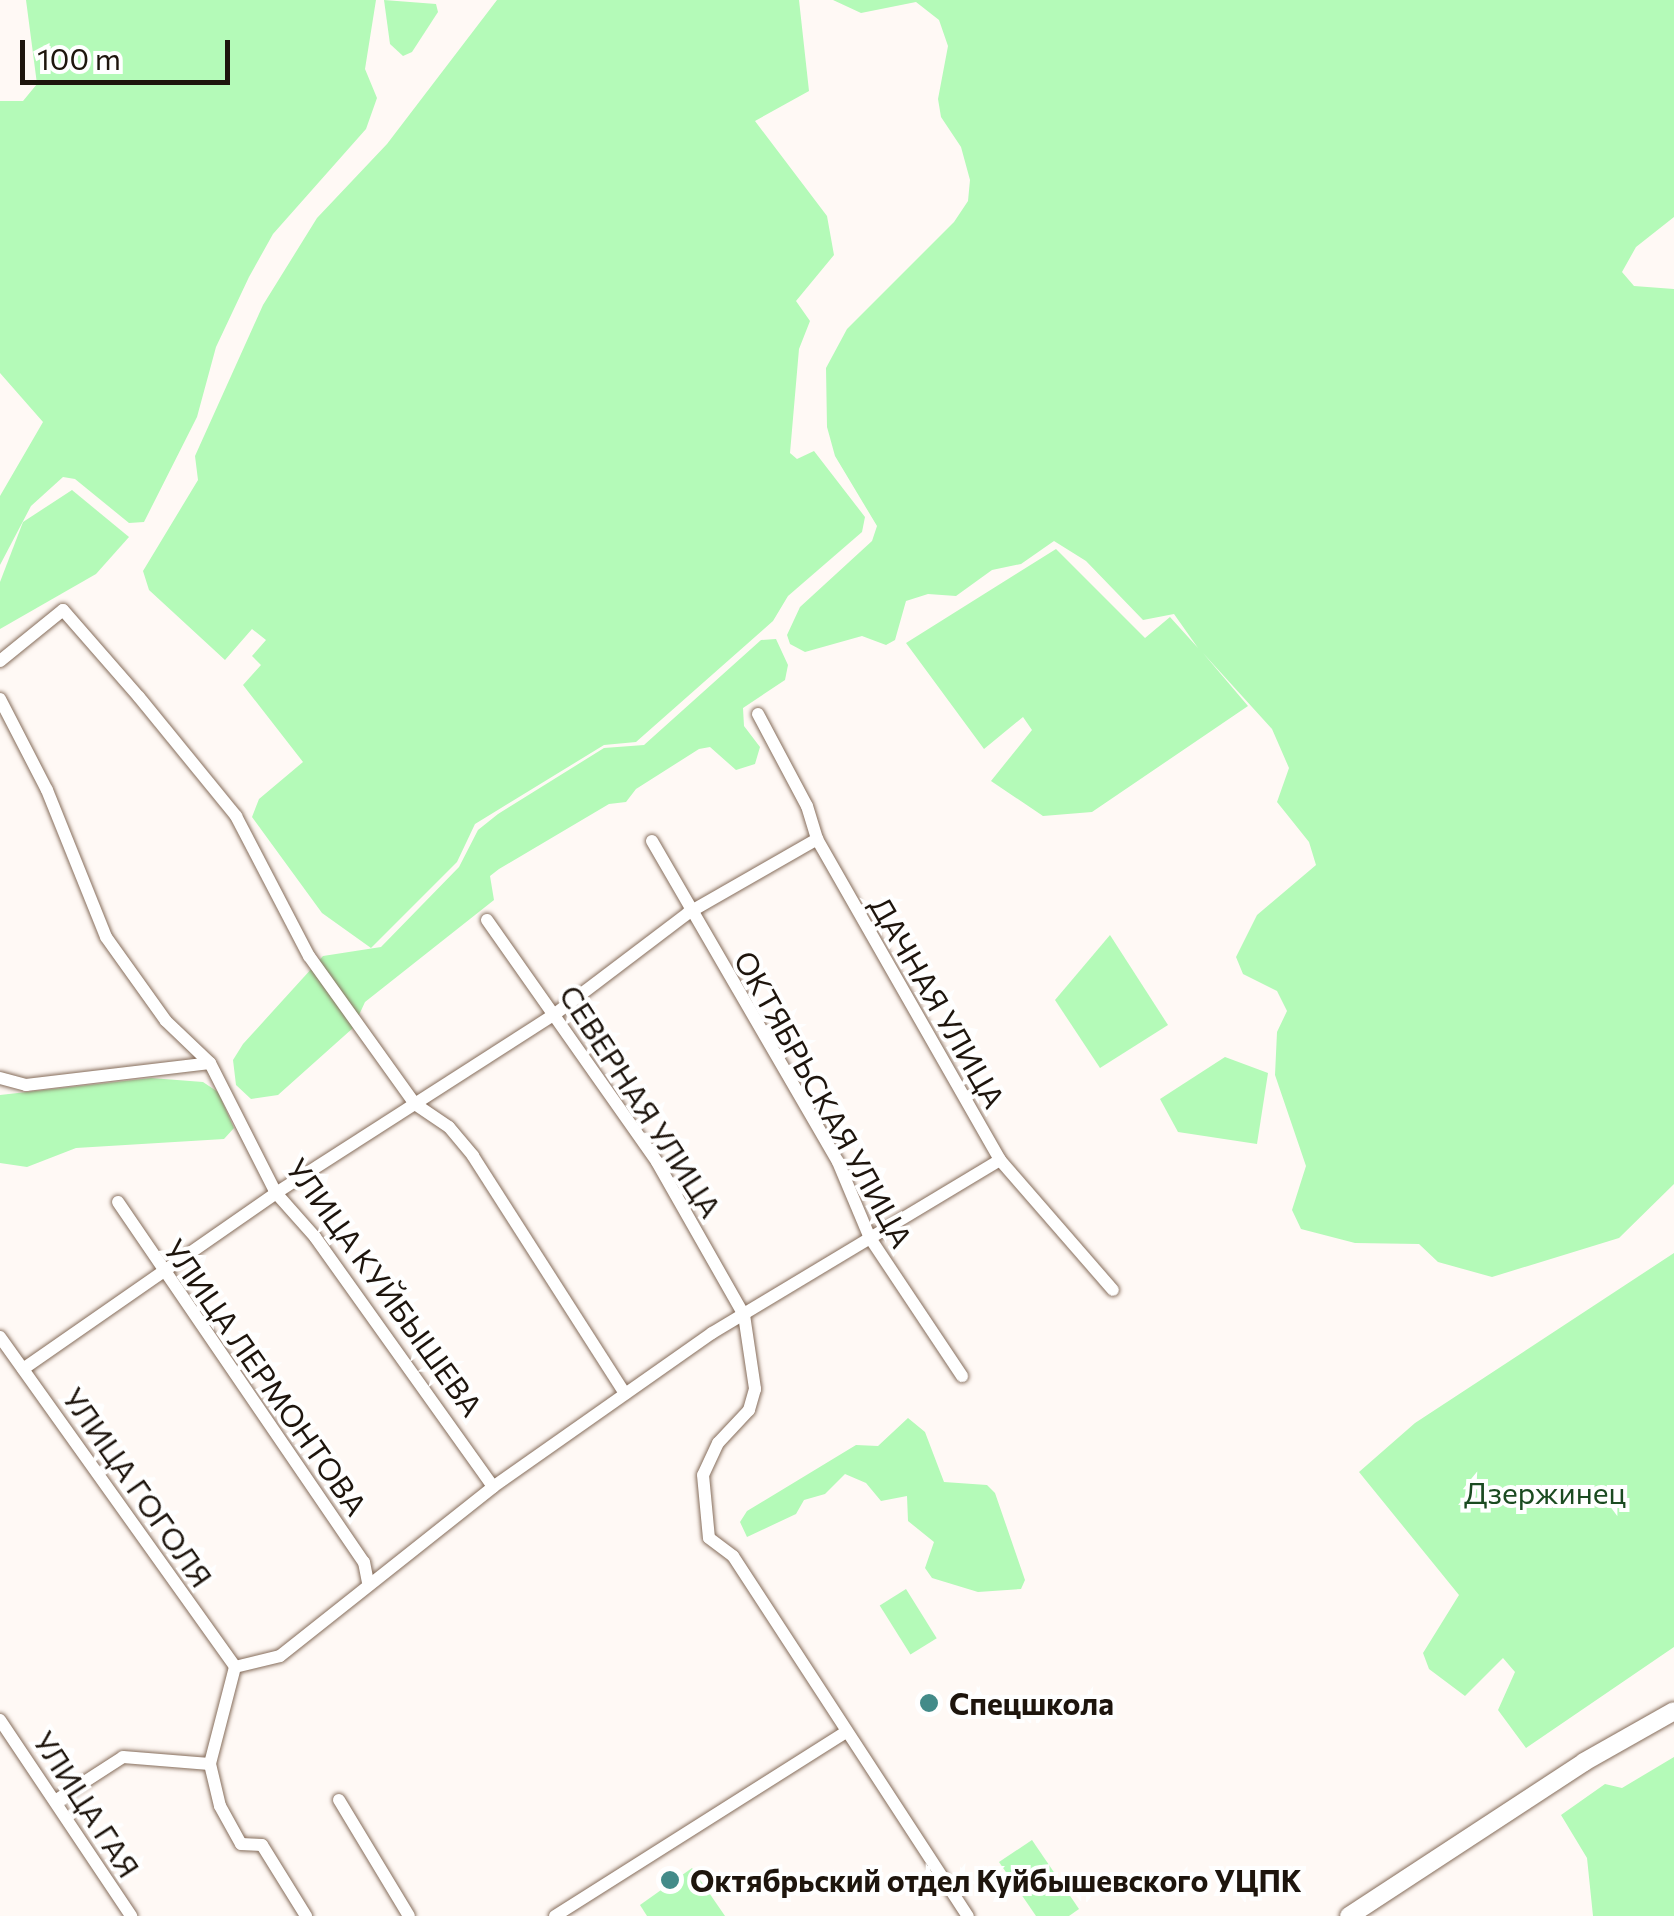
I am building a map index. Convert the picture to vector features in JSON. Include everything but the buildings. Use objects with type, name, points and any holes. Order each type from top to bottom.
[{"type":"main road","points":[[1349,1916],[1524,1800],[1674,1711]]},
{"type":"street","points":[[0,660],[63,610],[236,816],[309,956],[415,1104],[450,1127],[473,1156],[625,1394]]},
{"type":"street","points":[[0,698],[46,790],[106,936],[166,1022],[210,1063]]},
{"type":"street","name":"ДАЧНАЯ УЛИЦА","points":[[758,714],[807,806],[817,839],[1000,1160],[1114,1290]]},
{"type":"street","points":[[23,1369],[276,1193],[555,1014],[688,913],[817,839]]},
{"type":"street","name":"ОКТЯБРЬСКАЯ УЛИЦА","points":[[652,841],[688,913],[838,1162],[870,1238],[962,1376]]},
{"type":"street","name":"СЕВЕРНАЯ УЛИЦА","points":[[487,920],[657,1162],[744,1316]]},
{"type":"street","points":[[0,1078],[26,1084],[210,1063]]},
{"type":"street","name":"УЛИЦА КУЙБЫШЕВА","points":[[210,1063],[276,1193],[315,1237],[493,1487]]},
{"type":"street","points":[[306,1916],[262,1846],[241,1844],[232,1834],[210,1764],[236,1667],[280,1656],[368,1582],[493,1487],[625,1394],[744,1316],[1000,1160]]},
{"type":"street","name":"УЛИЦА ЛЕРМОНТОВА","points":[[118,1202],[161,1274],[364,1562],[368,1582]]},
{"type":"street","points":[[744,1316],[755,1389],[749,1410],[718,1443],[703,1475],[709,1538],[733,1556],[968,1916]]},
{"type":"street","name":"УЛИЦА ГОГОЛЯ","points":[[0,1337],[236,1667]]},
{"type":"street","name":"УЛИЦА ГАЯ","points":[[0,1720],[58,1799],[131,1916]]},
{"type":"street","points":[[555,1916],[846,1732]]},
{"type":"street","points":[[58,1799],[123,1757],[210,1764]]},
{"type":"street","points":[[339,1800],[409,1916]]},
{"type":"green space","points":[[26,0],[376,0],[365,69],[377,98],[366,129],[273,234],[249,277],[216,347],[197,417],[144,522],[129,523],[75,479],[63,477],[31,506],[0,565],[0,496],[43,422],[0,373],[0,101],[23,101],[37,84]]},
{"type":"green space","points":[[384,0],[436,4],[438,12],[412,52],[403,56],[390,44]]},
{"type":"green space","points":[[497,0],[799,0],[809,91],[755,121],[827,216],[834,255],[796,301],[810,321],[799,349],[790,453],[797,459],[814,451],[865,517],[862,532],[788,596],[773,621],[636,742],[604,745],[475,824],[457,862],[371,948],[322,913],[252,817],[259,799],[303,762],[243,685],[261,665],[252,656],[266,640],[252,629],[225,660],[149,590],[143,571],[198,480],[195,456],[263,305],[317,218],[387,144]]},
{"type":"green space","points":[[833,0],[1674,0],[1674,217],[1636,247],[1622,272],[1634,286],[1674,289],[1674,1184],[1619,1238],[1492,1277],[1438,1262],[1419,1244],[1355,1243],[1301,1229],[1292,1210],[1306,1166],[1275,1075],[1277,1032],[1287,1011],[1277,991],[1243,974],[1236,957],[1257,915],[1316,865],[1309,842],[1277,802],[1289,768],[1272,729],[1203,653],[1248,706],[1092,812],[1043,816],[991,781],[1032,730],[1023,717],[984,749],[906,643],[1056,549],[1145,638],[1170,617],[1198,648],[1174,614],[1143,620],[1086,561],[1054,541],[1021,564],[992,570],[956,596],[928,594],[906,601],[895,640],[886,645],[862,636],[805,652],[790,644],[787,635],[800,607],[872,541],[877,526],[835,456],[827,427],[826,368],[847,329],[954,222],[968,201],[970,180],[961,147],[941,117],[938,99],[948,46],[939,20],[916,2],[861,13]]},
{"type":"green space","points":[[72,490],[129,537],[96,574],[0,629],[0,582],[23,522]]},
{"type":"green space","points":[[776,639],[788,665],[785,680],[743,708],[744,726],[760,747],[755,764],[736,770],[710,747],[699,749],[636,789],[626,802],[609,804],[499,869],[490,876],[494,900],[365,1002],[353,1028],[278,1095],[251,1099],[236,1085],[233,1060],[243,1044],[323,956],[381,947],[459,867],[478,830],[498,814],[604,748],[644,745],[761,640]]},
{"type":"green space","points":[[1110,935],[1168,1025],[1100,1068],[1055,1000]]},
{"type":"green space","points":[[1225,1057],[1268,1073],[1257,1144],[1178,1132],[1160,1099]]},
{"type":"green space","points":[[151,1078],[203,1082],[218,1092],[234,1128],[224,1139],[76,1148],[27,1167],[0,1163],[0,1095]]},
{"type":"green space","name":"Дзержинец","points":[[1674,1253],[1674,1647],[1526,1748],[1498,1710],[1515,1672],[1503,1658],[1465,1696],[1429,1669],[1423,1653],[1459,1595],[1359,1472],[1415,1423]]},
{"type":"green space","points":[[908,1418],[925,1432],[944,1482],[987,1485],[995,1493],[1025,1580],[1021,1589],[978,1592],[932,1578],[925,1568],[934,1542],[908,1521],[907,1496],[881,1501],[866,1483],[845,1474],[825,1494],[804,1500],[796,1514],[747,1537],[740,1522],[747,1511],[856,1445],[878,1446]]},
{"type":"green space","points":[[906,1589],[937,1638],[910,1655],[880,1605]]},
{"type":"green space","points":[[1674,1757],[1674,1916],[1593,1916],[1587,1858],[1561,1815],[1605,1784],[1622,1788]]},
{"type":"green space","points":[[1032,1840],[1079,1909],[1069,1916],[1036,1916],[999,1862]]},
{"type":"green space","points":[[692,1868],[725,1916],[647,1916],[640,1905]]},
{"type":"place","name":"Спецшкола","points":[[929,1703]]},
{"type":"place","name":"Октябрьский отдел Куйбышевского УЦПК","points":[[670,1880]]}]
